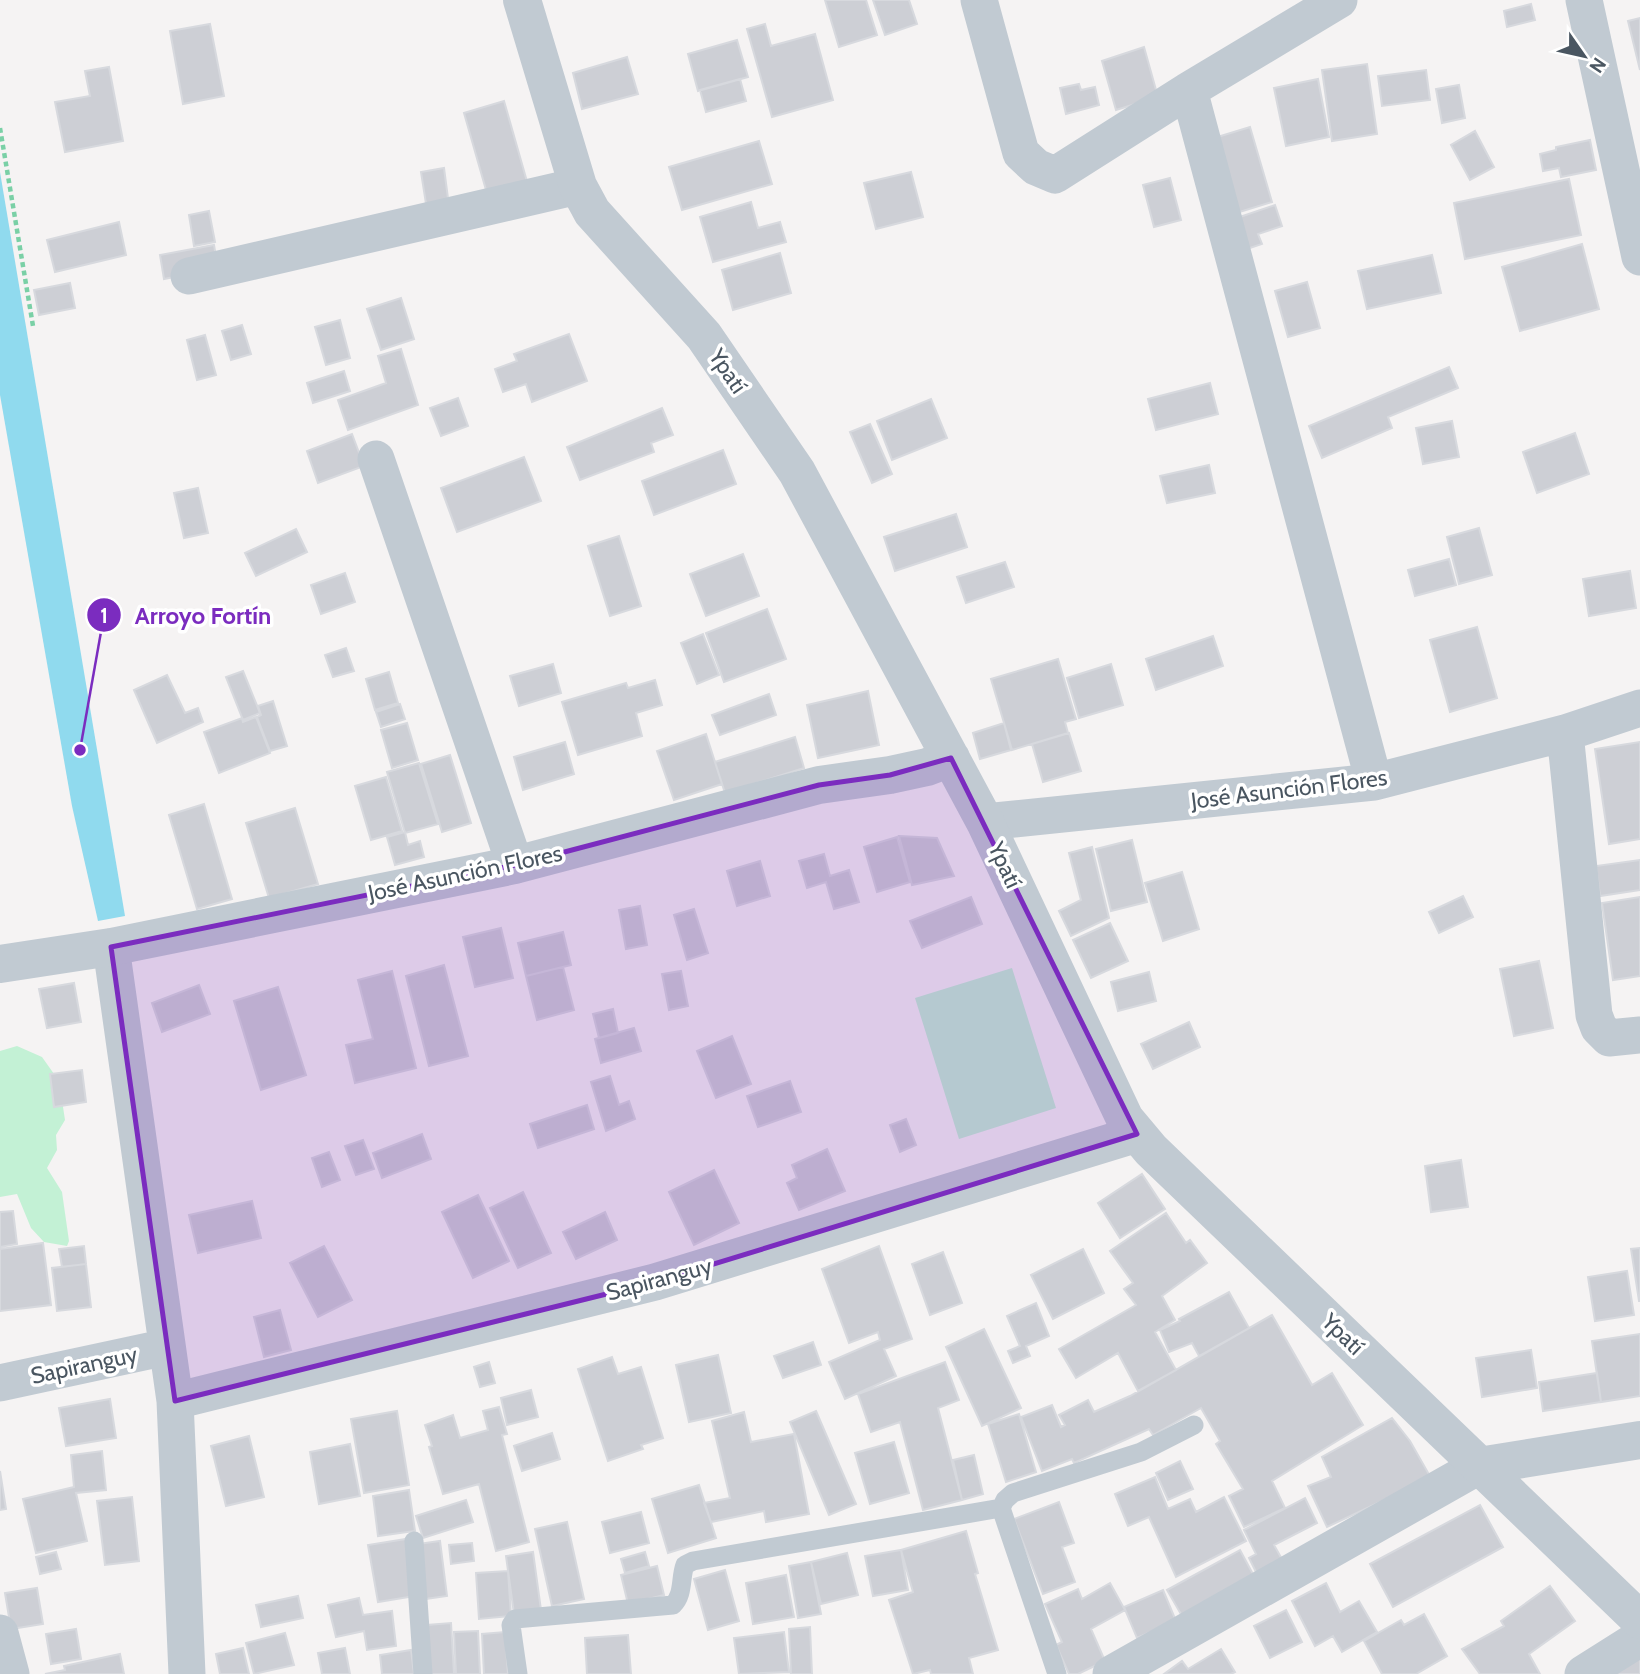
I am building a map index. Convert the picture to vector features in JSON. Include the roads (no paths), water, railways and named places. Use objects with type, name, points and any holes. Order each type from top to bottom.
[{"type":"street","name":"Ypatí","points":[[522,0],[578,186],[592,212],[704,336],[797,472],[939,762],[999,820],[1125,1119],[1137,1134],[1640,1620]]},
{"type":"street","points":[[979,0],[1021,153],[1036,167],[1055,175],[1339,0]]},
{"type":"street","points":[[1584,0],[1640,257]]},
{"type":"street","points":[[1189,90],[1374,782]]},
{"type":"street","points":[[189,276],[578,186]]},
{"type":"street","points":[[376,459],[515,865]]},
{"type":"street","name":"José Asunción Flores","points":[[999,820],[1374,782],[1565,733],[1640,708]]},
{"type":"street","points":[[1565,733],[1594,1015],[1599,1028],[1609,1038],[1640,1035]]},
{"type":"street","name":"José Asunción Flores","points":[[0,964],[111,947],[515,865],[819,785],[890,775],[939,762]]},
{"type":"street","points":[[111,947],[175,1401],[187,1674]]},
{"type":"street","name":"Sapiranguy","points":[[175,1401],[667,1278],[1137,1134]]},
{"type":"street","name":"Sapiranguy","points":[[0,1382],[167,1347]]},
{"type":"street","points":[[1111,1674],[1479,1466],[1640,1440]]},
{"type":"street","points":[[0,1633],[11,1674]]},
{"type":"street","points":[[1583,1674],[1640,1639]]},
{"type":"lane","points":[[1057,1674],[1001,1508],[1005,1500],[1013,1493],[1141,1452],[1194,1425]]},
{"type":"lane","points":[[518,1674],[511,1625],[515,1619],[673,1605],[681,1589],[685,1565],[694,1561],[1001,1508]]},
{"type":"lane","points":[[414,1541],[424,1674]]},
{"type":"water","points":[[0,172],[125,916],[98,921],[72,806],[0,395]]},
{"type":"place","name":"Arroyo Fortín","points":[[80,750]]}]
